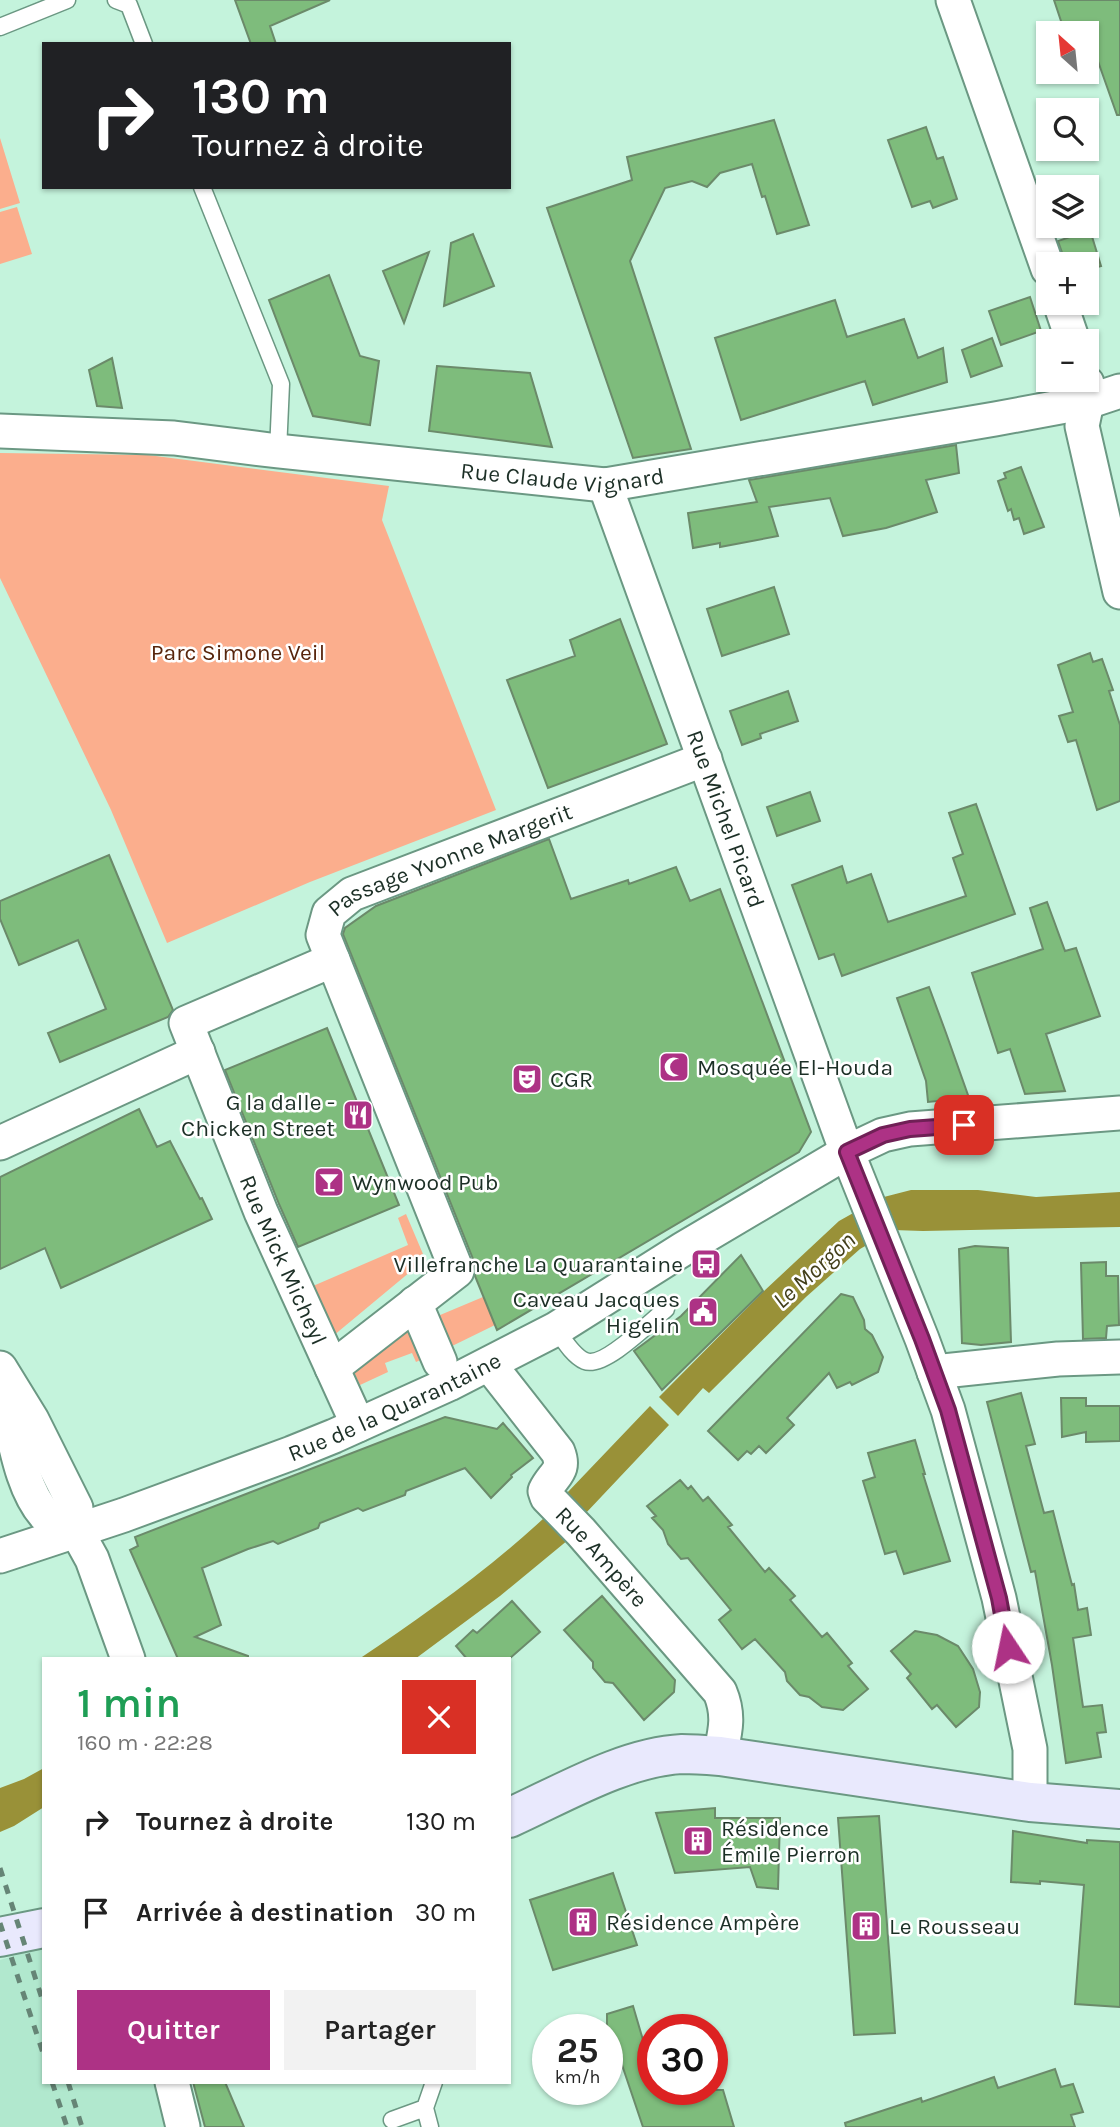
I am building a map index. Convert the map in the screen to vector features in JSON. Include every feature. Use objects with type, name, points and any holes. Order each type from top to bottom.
[{"type":"street","points":[[953,0],[1042,252]]},
{"type":"street","name":"Rue Claude Vignard","points":[[1099,391],[1120,391]]},
{"type":"street","name":"Rue Claude Vignard","points":[[0,431],[174,439],[605,485],[1082,392]]},
{"type":"street","points":[[1087,392],[1082,426],[1120,592]]},
{"type":"street","name":"Rue Michel Picard","points":[[605,485],[847,1152],[948,1410],[999,1598],[1030,1749],[1030,1802]]},
{"type":"street","name":"Passage Yvonne Margerit","points":[[332,1368],[457,1271],[323,935],[329,913],[352,894],[705,760]]},
{"type":"street","points":[[0,1143],[333,960]]},
{"type":"street","name":"Rue Mick Micheyl","points":[[192,1038],[261,1212],[358,1425]]},
{"type":"street","name":"Rue de la Quarantaine","points":[[0,1556],[124,1515],[279,1458],[358,1425],[489,1364],[556,1329],[683,1249],[847,1152],[883,1135],[910,1129],[1120,1113]]},
{"type":"street","points":[[415,1303],[440,1362]]},
{"type":"street","points":[[934,1372],[1058,1359],[1120,1357]]},
{"type":"street","name":"Rue Ampère","points":[[489,1364],[558,1452],[562,1462],[561,1469],[545,1491],[547,1497],[581,1532],[720,1692],[727,1707],[727,1722],[720,1756]]},
{"type":"street","points":[[0,1368],[32,1420],[76,1508],[76,1530],[92,1559],[127,1657]]},
{"type":"street","points":[[0,1380],[32,1495],[48,1518],[76,1530]]},
{"type":"street","points":[[511,1817],[603,1775],[642,1761],[681,1754],[720,1756],[1030,1802],[1120,1809]]},
{"type":"street","points":[[0,1937],[42,1928]]},
{"type":"street","points":[[172,2084],[183,2127]]},
{"type":"lane","points":[[0,27],[67,0]]},
{"type":"lane","points":[[122,2],[143,42]]},
{"type":"lane","points":[[203,189],[281,384],[278,451]]},
{"type":"lane","points":[[556,1329],[579,1357],[588,1363],[596,1362],[617,1350],[666,1309]]},
{"type":"lane","points":[[430,2127],[425,2108],[433,2084]]},
{"type":"lane","points":[[391,2120],[425,2108]]},
{"type":"shaded area","points":[[42,1948],[42,2084],[166,2084],[177,2127],[0,2127],[0,1960]]},
{"type":"green space","points":[[0,138],[20,203],[0,209]]},
{"type":"green space","points":[[17,207],[32,254],[0,264],[0,212]]},
{"type":"green space","name":"Parc Simone Veil","points":[[0,453],[148,455],[389,486],[382,520],[496,810],[310,882],[167,943],[111,810],[0,578]]},
{"type":"green space","points":[[406,1214],[423,1254],[412,1259],[416,1267],[327,1341],[305,1293],[313,1286],[408,1245],[398,1218]]},
{"type":"green space","points":[[483,1297],[495,1325],[446,1349],[433,1318]]},
{"type":"green space","points":[[413,1325],[427,1357],[416,1362],[412,1353],[385,1363],[388,1372],[360,1385],[353,1370]]},
{"type":"water","name":"Le Morgon","points":[[911,1190],[978,1190],[1036,1197],[1120,1192],[1120,1227],[893,1230],[860,1249],[806,1297],[709,1393],[703,1388],[678,1416],[659,1397],[764,1291],[839,1221],[880,1198]]},
{"type":"water","points":[[650,1406],[669,1425],[585,1514],[566,1494]]},
{"type":"water","points":[[544,1518],[568,1540],[500,1596],[418,1657],[362,1657],[454,1592]]},
{"type":"water","points":[[42,1769],[42,1808],[0,1832],[0,1788]]},
{"type":"building","points":[[235,0],[330,0],[270,26],[275,42],[250,42]]},
{"type":"building","points":[[1054,0],[1120,0],[1120,115],[1117,115],[1099,64],[1099,21],[1061,21]]},
{"type":"building","points":[[774,120],[809,225],[777,234],[752,164],[720,173],[707,187],[692,181],[665,188],[630,261],[691,449],[633,458],[547,208],[632,180],[627,157]]},
{"type":"building","points":[[926,127],[937,159],[943,157],[957,199],[933,208],[930,201],[912,207],[888,140]]},
{"type":"building","points":[[473,234],[494,286],[444,306],[451,243]]},
{"type":"building","points":[[1067,238],[1092,238],[1097,252],[1062,252],[1058,241]]},
{"type":"building","points":[[429,252],[404,323],[383,271]]},
{"type":"building","points":[[329,275],[360,356],[379,361],[370,425],[313,416],[269,300]]},
{"type":"building","points":[[1030,297],[1040,329],[1001,345],[989,311]]},
{"type":"building","points":[[835,300],[847,337],[904,319],[918,358],[943,348],[947,382],[873,405],[865,381],[741,420],[715,338]]},
{"type":"building","points":[[992,338],[1002,366],[971,377],[962,350]]},
{"type":"building","points":[[112,358],[122,408],[97,406],[89,370]]},
{"type":"building","points":[[437,366],[530,373],[552,447],[429,431]]},
{"type":"building","points":[[956,445],[959,473],[926,480],[937,512],[886,528],[843,536],[830,498],[769,507],[778,536],[720,547],[720,543],[693,548],[688,513],[757,502],[749,480]]},
{"type":"building","points":[[1021,467],[1044,527],[1024,534],[1019,518],[1014,520],[1011,509],[1008,511],[998,481],[1006,478],[1004,473]]},
{"type":"building","points":[[774,587],[789,634],[722,656],[707,609]]},
{"type":"building","points":[[620,619],[667,744],[548,788],[507,680],[575,656],[570,640]]},
{"type":"building","points":[[1090,653],[1093,662],[1102,659],[1113,690],[1109,691],[1120,725],[1120,801],[1097,810],[1076,740],[1068,742],[1059,716],[1073,712],[1058,665]]},
{"type":"building","points":[[788,691],[798,721],[760,734],[761,738],[742,745],[730,711]]},
{"type":"building","points":[[810,792],[820,821],[777,836],[767,807]]},
{"type":"building","points":[[976,804],[1015,914],[842,976],[834,954],[819,959],[792,885],[842,866],[847,883],[871,874],[888,922],[966,896],[953,858],[963,854],[949,813]]},
{"type":"building","points":[[549,839],[571,899],[628,880],[629,884],[676,867],[690,901],[720,889],[811,1132],[799,1152],[497,1330],[475,1276],[475,1264],[343,934],[345,928],[376,906]]},
{"type":"building","points":[[109,855],[173,1010],[168,1017],[60,1062],[48,1033],[106,1009],[78,940],[19,965],[0,919],[0,901]]},
{"type":"building","points":[[1047,902],[1065,951],[1076,948],[1100,1016],[1046,1034],[1065,1091],[1025,1094],[1010,1049],[998,1053],[972,973],[1043,949],[1030,908]]},
{"type":"building","points":[[929,987],[969,1098],[928,1102],[926,1081],[897,998]]},
{"type":"building","points":[[327,1028],[399,1205],[298,1247],[225,1070]]},
{"type":"building","points":[[139,1109],[157,1147],[170,1141],[212,1219],[61,1288],[45,1248],[0,1269],[0,1177]]},
{"type":"building","points":[[975,1246],[1008,1248],[1011,1342],[981,1345],[962,1343],[959,1249]]},
{"type":"building","points":[[741,1255],[763,1291],[662,1390],[634,1351],[681,1316]]},
{"type":"building","points":[[1106,1262],[1106,1276],[1118,1276],[1119,1325],[1107,1326],[1106,1338],[1083,1339],[1081,1263]]},
{"type":"building","points":[[841,1294],[853,1297],[864,1320],[865,1329],[872,1335],[883,1357],[878,1372],[852,1385],[850,1382],[837,1388],[829,1373],[787,1418],[794,1425],[766,1453],[759,1446],[751,1454],[747,1451],[738,1460],[708,1431]]},
{"type":"building","points":[[1021,1393],[1035,1444],[1026,1446],[1044,1513],[1053,1511],[1072,1585],[1074,1584],[1078,1610],[1087,1608],[1091,1635],[1073,1638],[1083,1707],[1102,1705],[1106,1732],[1097,1733],[1101,1757],[1066,1763],[1035,1571],[1031,1572],[987,1402]]},
{"type":"building","points":[[1061,1398],[1086,1398],[1086,1406],[1120,1406],[1120,1441],[1086,1442],[1086,1432],[1062,1437]]},
{"type":"building","points":[[445,1417],[497,1429],[503,1423],[533,1458],[511,1475],[491,1498],[465,1468],[363,1511],[358,1508],[320,1523],[318,1528],[278,1544],[273,1541],[202,1568],[221,1625],[195,1637],[248,1657],[177,1657],[130,1550],[138,1546],[135,1537]]},
{"type":"building","points":[[915,1440],[950,1561],[904,1574],[896,1551],[885,1554],[863,1481],[875,1477],[868,1453]]},
{"type":"building","points":[[680,1480],[688,1489],[691,1486],[703,1501],[708,1497],[732,1525],[728,1527],[765,1572],[769,1568],[795,1596],[790,1600],[822,1637],[827,1633],[852,1663],[848,1666],[868,1689],[843,1710],[822,1707],[809,1697],[800,1695],[787,1681],[785,1672],[755,1639],[742,1649],[719,1620],[731,1610],[688,1558],[681,1559],[668,1544],[663,1530],[652,1518],[656,1516],[647,1506]]},
{"type":"building","points":[[602,1596],[675,1680],[674,1692],[644,1720],[613,1683],[605,1682],[593,1668],[593,1662],[564,1630]]},
{"type":"building","points":[[512,1601],[540,1632],[511,1657],[465,1657],[456,1646],[473,1630],[477,1633]]},
{"type":"building","points":[[915,1631],[937,1635],[958,1646],[973,1669],[980,1692],[979,1707],[956,1727],[937,1705],[932,1709],[907,1678],[911,1674],[891,1651]]},
{"type":"building","points":[[715,1808],[715,1818],[780,1818],[778,1889],[757,1887],[750,1867],[675,1873],[656,1813]]},
{"type":"building","name":"Le Rousseau","points":[[879,1816],[895,2033],[854,2035],[838,1818]]},
{"type":"building","points":[[1013,1831],[1087,1843],[1087,1840],[1120,1842],[1120,2007],[1075,2004],[1084,1885],[1040,1881],[1040,1884],[1011,1882]]},
{"type":"building","name":"Résidence Ampère","points":[[613,1873],[637,1945],[553,1970],[530,1900]]},
{"type":"building","points":[[633,2006],[637,2020],[637,2105],[727,2105],[734,2127],[643,2127],[623,2068],[623,2014],[607,2014]]},
{"type":"building","points":[[1055,2069],[1061,2087],[1073,2084],[1083,2112],[1071,2115],[1075,2127],[846,2127],[845,2123],[921,2098],[922,2102],[994,2077],[998,2088]]},
{"type":"building","points":[[194,2084],[226,2084],[244,2127],[205,2127]]},
{"type":"railway","points":[[0,1868],[42,1999]]},
{"type":"railway","points":[[0,1923],[42,2050]]},
{"type":"railway","points":[[53,2084],[67,2127]]},
{"type":"railway","points":[[69,2084],[82,2127]]},
{"type":"place","name":"Mosquée El-Houda","points":[[674,1067]]},
{"type":"place","name":"CGR","points":[[527,1079]]},
{"type":"place","name":"G la dalle - Chicken Street","points":[[358,1115]]},
{"type":"place","name":"Wynwood Pub","points":[[329,1182]]},
{"type":"place","name":"Villefranche La Quarantaine","points":[[706,1264]]},
{"type":"place","name":"Caveau Jacques Higelin","points":[[703,1312]]},
{"type":"place","name":"Résidence Émile Pierron","points":[[698,1841]]},
{"type":"place","name":"Résidence Ampère","points":[[583,1922]]},
{"type":"place","name":"Le Rousseau","points":[[866,1926]]},
{"type":"route","points":[[964,1125],[910,1129],[883,1135],[847,1152],[948,1410],[999,1598],[1008,1647]]}]
